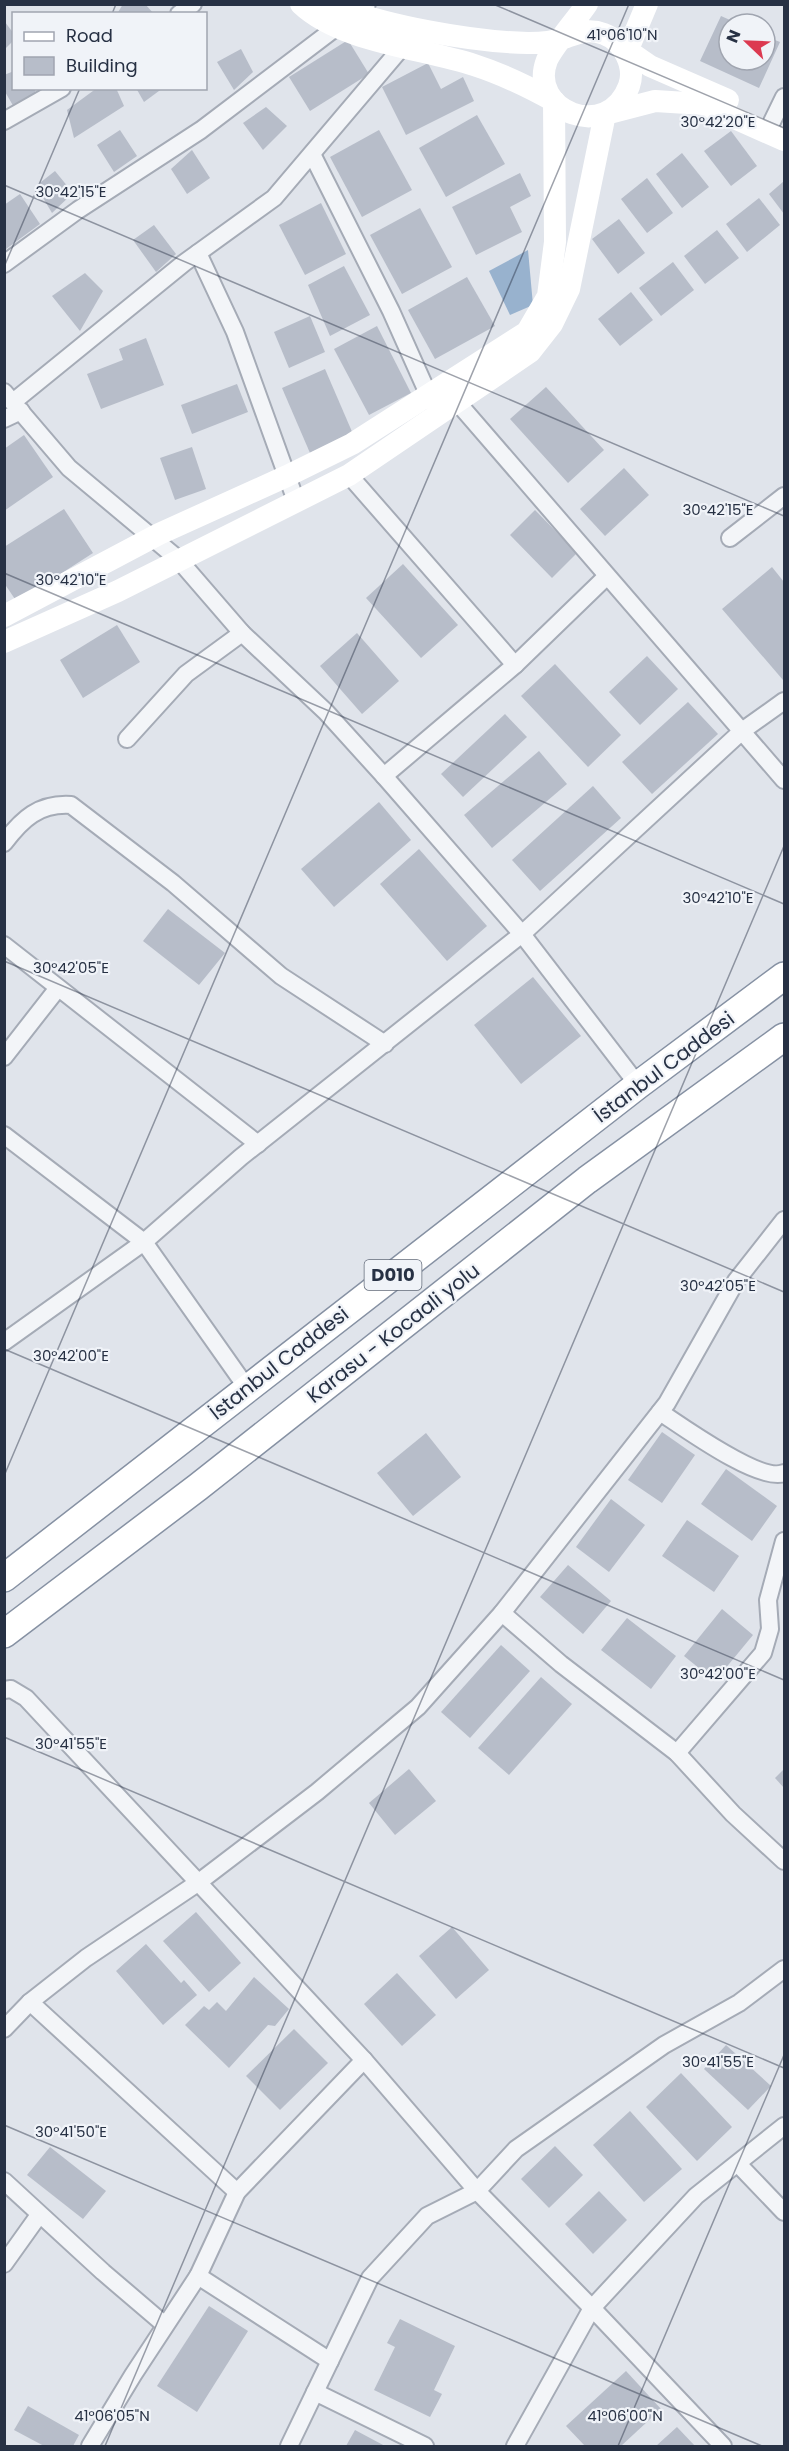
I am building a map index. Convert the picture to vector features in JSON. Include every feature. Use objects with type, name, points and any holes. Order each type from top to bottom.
[{"type":"highway","name":"İstanbul Caddesi","points":[[4,1578],[638,1084],[784,976]]},
{"type":"highway","name":"Karasu - Kocaali yolu","points":[[4,1634],[198,1487],[587,1180],[784,1037]]},
{"type":"main road","points":[[301,4],[336,28],[475,65],[528,86],[578,116],[605,114],[655,101],[703,104],[777,129]]},
{"type":"main road","points":[[332,4],[486,40],[530,43],[563,39],[576,32],[591,31],[605,34],[650,66],[777,129]]},
{"type":"main road","points":[[4,616],[152,538],[352,444],[527,332],[548,296],[555,242],[554,101],[545,76],[546,62],[587,4]]},
{"type":"main road","points":[[4,642],[118,591],[349,475],[438,417],[530,352],[552,324],[569,289],[605,114],[616,106],[630,83],[631,68],[624,49],[647,4]]},
{"type":"street","points":[[4,264],[78,210],[201,129],[361,10]]},
{"type":"street","points":[[4,419],[13,402],[198,253],[274,198],[403,46]]},
{"type":"street","points":[[4,121],[58,90]]},
{"type":"street","points":[[777,129],[784,97]]},
{"type":"street","points":[[312,154],[391,311],[438,417]]},
{"type":"street","points":[[198,253],[235,332],[296,501]]},
{"type":"street","points":[[13,402],[69,468],[178,559],[242,633],[326,712],[522,934],[638,1084]]},
{"type":"street","points":[[458,403],[606,577],[784,780]]},
{"type":"street","points":[[349,475],[515,664]]},
{"type":"street","points":[[730,538],[784,496]]},
{"type":"street","points":[[384,776],[515,664],[606,577]]},
{"type":"street","points":[[127,739],[186,674],[242,633]]},
{"type":"street","points":[[4,1342],[144,1242],[258,1144],[522,934],[742,731],[784,701]]},
{"type":"street","points":[[4,843],[22,819],[55,804],[71,805],[173,883],[281,976],[385,1044]]},
{"type":"street","points":[[4,945],[258,1144]]},
{"type":"street","points":[[4,1057],[58,987]]},
{"type":"street","points":[[4,1136],[144,1242],[247,1388]]},
{"type":"street","points":[[4,2029],[30,2002],[86,1958],[199,1882],[317,1792],[418,1707],[502,1613],[660,1412],[736,1281],[784,1220]]},
{"type":"street","points":[[660,1412],[760,1472],[779,1475],[784,1473]]},
{"type":"street","points":[[677,1753],[763,1653],[770,1629],[768,1600],[784,1541]]},
{"type":"street","points":[[502,1613],[561,1664],[677,1753],[733,1814],[784,1861]]},
{"type":"street","points":[[4,1690],[11,1689],[26,1698],[364,2060],[477,2192],[723,2446]]},
{"type":"street","points":[[290,2446],[370,2278],[427,2216],[477,2192],[516,2149],[664,2045],[739,2003],[784,1969]]},
{"type":"street","points":[[30,2002],[237,2192]]},
{"type":"street","points":[[90,2446],[198,2276],[237,2192],[364,2060]]},
{"type":"street","points":[[515,2446],[591,2308],[696,2196],[739,2165],[784,2126]]},
{"type":"street","points":[[739,2165],[784,2212]]},
{"type":"street","points":[[4,2181],[39,2215],[165,2325]]},
{"type":"street","points":[[4,2264],[39,2215]]},
{"type":"street","points":[[198,2276],[330,2361]]},
{"type":"street","points":[[315,2392],[426,2446]]},
{"type":"water","points":[[528,250],[533,305],[510,315],[489,271]]},
{"type":"building","points":[[123,4],[145,4],[152,12],[118,12]]},
{"type":"building","points":[[5,22],[12,31],[12,42],[5,49]]},
{"type":"building","points":[[717,25],[717,69],[700,61]]},
{"type":"building","points":[[348,40],[369,74],[310,111],[289,77]]},
{"type":"building","points":[[241,49],[253,72],[234,90],[217,62]]},
{"type":"building","points":[[428,63],[441,89],[463,77],[474,101],[406,135],[382,87]]},
{"type":"building","points":[[12,72],[12,90],[35,90],[36,93],[15,109],[4,90],[4,75]]},
{"type":"building","points":[[724,72],[766,72],[759,88]]},
{"type":"building","points":[[94,90],[117,90],[124,106],[74,138],[67,110]]},
{"type":"building","points":[[137,90],[160,90],[144,102]]},
{"type":"building","points":[[266,107],[287,126],[263,150],[243,123]]},
{"type":"building","points":[[477,115],[505,164],[446,197],[419,148]]},
{"type":"building","points":[[120,130],[137,156],[114,172],[97,145]]},
{"type":"building","points":[[379,130],[412,190],[362,217],[330,157]]},
{"type":"building","points":[[731,131],[757,166],[731,186],[704,151]]},
{"type":"building","points":[[192,150],[210,178],[187,194],[171,169]]},
{"type":"building","points":[[682,153],[709,187],[682,208],[656,174]]},
{"type":"building","points":[[55,171],[73,193],[52,213],[36,186]]},
{"type":"building","points":[[520,173],[531,196],[510,207],[522,232],[476,255],[452,207]]},
{"type":"building","points":[[647,178],[673,213],[647,233],[621,199]]},
{"type":"building","points":[[784,181],[784,214],[769,194]]},
{"type":"building","points":[[20,194],[40,224],[6,249],[4,205]]},
{"type":"building","points":[[759,198],[780,225],[747,252],[726,224]]},
{"type":"building","points":[[321,203],[346,254],[305,275],[279,225]]},
{"type":"building","points":[[420,208],[452,267],[402,294],[370,235]]},
{"type":"building","points":[[619,219],[645,253],[618,274],[592,239]]},
{"type":"building","points":[[154,225],[176,254],[156,272],[133,240]]},
{"type":"building","points":[[717,230],[739,258],[705,284],[684,256]]},
{"type":"building","points":[[673,262],[694,290],[661,316],[639,288]]},
{"type":"building","points":[[344,266],[370,315],[330,336],[308,285]]},
{"type":"building","points":[[85,273],[103,291],[80,331],[52,296]]},
{"type":"building","points":[[467,277],[495,326],[435,359],[408,310]]},
{"type":"building","points":[[631,292],[653,320],[620,346],[598,319]]},
{"type":"building","points":[[310,316],[325,352],[289,368],[274,332]]},
{"type":"building","points":[[377,326],[411,393],[369,415],[334,349]]},
{"type":"building","points":[[146,338],[164,385],[101,409],[87,374],[123,360],[119,349]]},
{"type":"building","points":[[325,369],[353,434],[310,453],[282,388]]},
{"type":"building","points":[[237,384],[248,412],[192,434],[181,405]]},
{"type":"building","points":[[546,387],[604,450],[568,483],[510,419]]},
{"type":"building","points":[[24,435],[53,477],[4,511],[4,449]]},
{"type":"building","points":[[192,447],[206,489],[175,500],[160,458]]},
{"type":"building","points":[[624,468],[649,495],[605,536],[580,509]]},
{"type":"building","points":[[64,509],[93,553],[17,602],[4,583],[4,547]]},
{"type":"building","points":[[535,510],[577,553],[552,578],[510,535]]},
{"type":"building","points":[[403,564],[458,625],[421,658],[366,598]]},
{"type":"building","points":[[772,567],[784,582],[783,680],[722,609]]},
{"type":"building","points":[[117,625],[140,662],[83,698],[60,660]]},
{"type":"building","points":[[357,633],[399,681],[362,714],[320,666]]},
{"type":"building","points":[[647,656],[678,689],[640,725],[609,692]]},
{"type":"building","points":[[555,664],[621,735],[588,767],[521,696]]},
{"type":"building","points":[[688,702],[718,734],[652,794],[622,762]]},
{"type":"building","points":[[505,714],[527,737],[463,797],[441,774]]},
{"type":"building","points":[[539,751],[567,784],[492,848],[464,815]]},
{"type":"building","points":[[593,786],[621,818],[540,891],[512,860]]},
{"type":"building","points":[[379,802],[411,840],[334,907],[301,869]]},
{"type":"building","points":[[419,849],[487,926],[447,961],[380,884]]},
{"type":"building","points":[[168,909],[225,953],[199,985],[143,941]]},
{"type":"building","points":[[533,977],[581,1036],[521,1084],[474,1025]]},
{"type":"building","points":[[662,1432],[695,1455],[662,1503],[628,1480]]},
{"type":"building","points":[[426,1433],[461,1477],[413,1516],[377,1473]]},
{"type":"building","points":[[726,1469],[777,1506],[752,1541],[701,1504]]},
{"type":"building","points":[[611,1499],[645,1525],[609,1572],[576,1547]]},
{"type":"building","points":[[687,1520],[739,1556],[714,1592],[662,1556]]},
{"type":"building","points":[[568,1565],[611,1601],[583,1634],[540,1597]]},
{"type":"building","points":[[722,1609],[753,1635],[715,1681],[684,1656]]},
{"type":"building","points":[[627,1618],[676,1656],[651,1689],[601,1650]]},
{"type":"building","points":[[501,1645],[530,1671],[470,1738],[441,1712]]},
{"type":"building","points":[[541,1677],[572,1704],[509,1775],[478,1748]]},
{"type":"building","points":[[409,1769],[436,1801],[395,1835],[369,1803]]},
{"type":"building","points":[[784,1769],[784,1788],[775,1778]]},
{"type":"building","points":[[196,1912],[241,1963],[209,1992],[163,1941]]},
{"type":"building","points":[[452,1927],[489,1970],[456,1999],[419,1956]]},
{"type":"building","points":[[146,1944],[181,1983],[184,1980],[197,1995],[163,2025],[116,1971]]},
{"type":"building","points":[[397,1973],[436,2015],[402,2046],[364,2004]]},
{"type":"building","points":[[254,1977],[289,2009],[275,2026],[268,2025],[229,2068],[185,2025],[204,2006],[209,2010],[217,2002],[226,2011]]},
{"type":"building","points":[[294,2029],[328,2063],[280,2110],[246,2076]]},
{"type":"building","points":[[726,2045],[771,2086],[748,2110],[704,2069]]},
{"type":"building","points":[[681,2073],[732,2127],[697,2161],[646,2107]]},
{"type":"building","points":[[630,2111],[682,2169],[644,2202],[593,2145]]},
{"type":"building","points":[[555,2146],[583,2175],[549,2208],[521,2179]]},
{"type":"building","points":[[50,2147],[106,2191],[83,2219],[27,2175]]},
{"type":"building","points":[[599,2191],[627,2220],[593,2254],[565,2224]]},
{"type":"building","points":[[209,2306],[248,2331],[197,2412],[157,2386]]},
{"type":"building","points":[[400,2319],[455,2346],[434,2390],[442,2394],[430,2417],[374,2390],[395,2347],[387,2343]]},
{"type":"building","points":[[626,2371],[661,2409],[621,2446],[585,2446],[566,2426]]},
{"type":"building","points":[[28,2406],[79,2435],[73,2446],[44,2446],[14,2430]]},
{"type":"building","points":[[677,2427],[695,2446],[656,2446]]},
{"type":"building","points":[[355,2430],[385,2446],[346,2446]]}]
